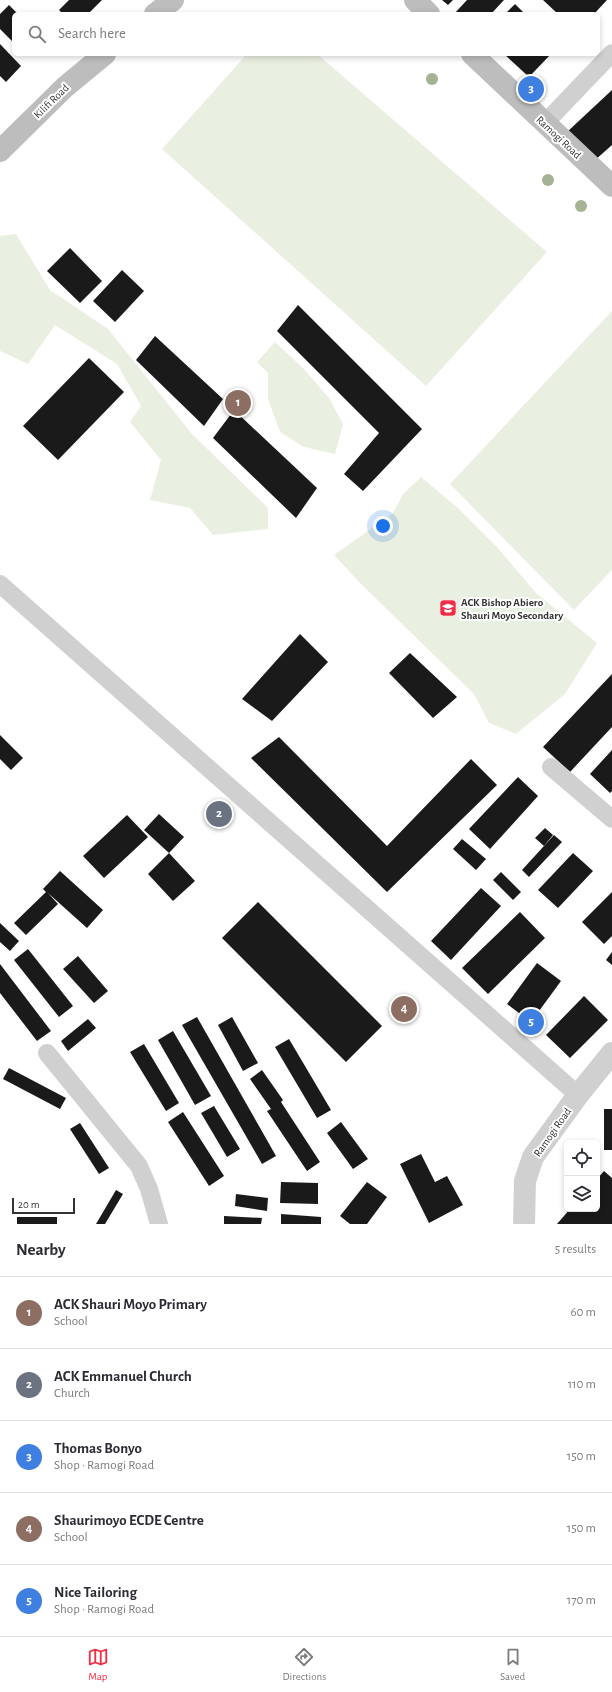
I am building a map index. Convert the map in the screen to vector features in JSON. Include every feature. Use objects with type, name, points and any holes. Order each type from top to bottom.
[{"type":"main road","points":[[158,12],[173,0]]},
{"type":"main road","points":[[415,0],[427,12]]},
{"type":"main road","name":"Kilifi Road","points":[[0,151],[64,87],[103,56]]},
{"type":"main road","name":"Ramogi Road","points":[[474,56],[612,186]]},
{"type":"street","points":[[546,123],[612,53]]},
{"type":"street","points":[[0,584],[578,1095]]},
{"type":"street","points":[[551,767],[612,819]]},
{"type":"street","points":[[47,1052],[139,1166],[150,1189],[159,1224]]},
{"type":"street","name":"Ramogi Road","points":[[524,1224],[525,1181],[533,1157],[578,1095],[612,1053]]},
{"type":"green space","points":[[245,56],[319,56],[547,252],[426,386],[162,149]]},
{"type":"green space","points":[[16,234],[50,290],[108,329],[192,434],[268,508],[268,529],[213,535],[190,508],[150,500],[161,460],[130,422],[141,406],[117,364],[55,325],[28,364],[0,351],[0,236]]},
{"type":"green space","points":[[612,311],[612,570],[574,610],[450,484]]},
{"type":"green space","points":[[275,342],[303,368],[329,398],[343,424],[335,454],[304,447],[280,432],[268,399],[268,373],[257,362]]},
{"type":"green space","points":[[421,477],[459,509],[497,547],[536,593],[597,643],[565,694],[516,734],[489,723],[474,694],[362,585],[334,555],[393,513],[403,494]]},
{"type":"building","points":[[69,0],[102,0],[90,12],[61,12],[59,10]]},
{"type":"building","points":[[442,0],[453,0],[448,5]]},
{"type":"building","points":[[467,0],[504,0],[493,12],[456,12]]},
{"type":"building","points":[[543,0],[607,0],[596,12],[556,12]]},
{"type":"building","points":[[515,4],[523,12],[507,12]]},
{"type":"building","points":[[9,5],[16,12],[12,12],[12,41],[0,29],[0,14]]},
{"type":"building","points":[[0,44],[21,66],[6,82],[0,76]]},
{"type":"building","points":[[506,56],[549,56],[529,77]]},
{"type":"building","points":[[612,90],[612,145],[594,161],[567,132]]},
{"type":"building","points":[[70,248],[102,281],[80,303],[47,271]]},
{"type":"building","points":[[122,270],[144,291],[115,322],[93,301]]},
{"type":"building","points":[[298,305],[422,429],[363,491],[344,474],[379,433],[277,331]]},
{"type":"building","points":[[155,336],[223,399],[204,426],[136,360]]},
{"type":"building","points":[[89,358],[124,392],[58,460],[23,426]]},
{"type":"building","points":[[234,410],[317,488],[296,518],[213,438]]},
{"type":"building","points":[[300,634],[328,662],[272,721],[242,699]]},
{"type":"building","points":[[410,653],[457,697],[433,718],[389,673]]},
{"type":"building","points":[[612,674],[612,727],[570,772],[543,747]]},
{"type":"building","points":[[0,735],[23,758],[11,770],[0,759]]},
{"type":"building","points":[[279,737],[387,846],[471,759],[497,785],[387,892],[251,758]]},
{"type":"building","points":[[612,750],[612,791],[610,793],[590,774]]},
{"type":"building","points":[[518,777],[538,796],[490,849],[469,829]]},
{"type":"building","points":[[159,814],[184,837],[169,853],[144,830]]},
{"type":"building","points":[[127,815],[148,837],[104,878],[83,856]]},
{"type":"building","points":[[545,828],[553,835],[544,846],[535,838]]},
{"type":"building","points":[[554,835],[562,842],[529,877],[522,870]]},
{"type":"building","points":[[462,839],[486,859],[476,870],[453,849]]},
{"type":"building","points":[[169,853],[195,881],[173,901],[148,874]]},
{"type":"building","points":[[573,853],[593,871],[558,908],[538,890]]},
{"type":"building","points":[[60,871],[103,910],[87,928],[48,893],[58,904],[26,935],[14,923],[46,892],[43,889]]},
{"type":"building","points":[[501,872],[521,892],[513,900],[493,880]]},
{"type":"building","points":[[481,888],[501,906],[451,960],[431,941]]},
{"type":"building","points":[[612,892],[612,936],[604,944],[582,922]]},
{"type":"building","points":[[258,902],[382,1026],[346,1062],[222,938]]},
{"type":"building","points":[[520,912],[545,938],[488,994],[462,968]]},
{"type":"building","points":[[0,923],[19,941],[10,951],[0,942]]},
{"type":"building","points":[[28,949],[73,1006],[59,1017],[14,960]]},
{"type":"building","points":[[612,952],[612,965],[606,960]]},
{"type":"building","points":[[78,956],[108,991],[94,1003],[63,969]]},
{"type":"building","points":[[537,963],[561,981],[531,1022],[507,1004]]},
{"type":"building","points":[[0,964],[51,1031],[37,1041],[0,993]]},
{"type":"building","points":[[584,996],[608,1020],[570,1058],[546,1035]]},
{"type":"building","points":[[197,1017],[276,1156],[262,1164],[182,1025]]},
{"type":"building","points":[[232,1017],[258,1063],[243,1071],[218,1025]]},
{"type":"building","points":[[88,1019],[96,1028],[68,1051],[61,1041]]},
{"type":"building","points":[[173,1031],[211,1096],[195,1105],[158,1040]]},
{"type":"building","points":[[289,1039],[331,1110],[317,1118],[275,1047]]},
{"type":"building","points":[[144,1044],[179,1103],[166,1111],[130,1052]]},
{"type":"building","points":[[9,1068],[66,1098],[60,1109],[3,1079]]},
{"type":"building","points":[[262,1070],[283,1100],[281,1102],[320,1162],[307,1171],[267,1111],[271,1109],[250,1079]]},
{"type":"building","points":[[214,1106],[240,1149],[227,1157],[201,1113]]},
{"type":"building","points":[[604,1109],[612,1109],[612,1150],[604,1150]]},
{"type":"building","points":[[183,1112],[224,1176],[209,1186],[168,1122]]},
{"type":"building","points":[[341,1122],[368,1159],[353,1169],[327,1133]]},
{"type":"building","points":[[80,1123],[109,1168],[99,1174],[70,1129]]},
{"type":"building","points":[[421,1154],[435,1182],[447,1176],[463,1205],[429,1223],[400,1164]]},
{"type":"building","points":[[604,1171],[612,1178],[612,1224],[557,1224],[567,1212],[600,1212],[600,1176]]},
{"type":"building","points":[[281,1182],[318,1183],[318,1204],[280,1203]]},
{"type":"building","points":[[367,1182],[387,1197],[367,1224],[350,1224],[340,1216]]},
{"type":"building","points":[[116,1190],[123,1194],[105,1224],[96,1224]]},
{"type":"building","points":[[236,1194],[268,1198],[267,1211],[235,1206]]},
{"type":"building","points":[[281,1214],[321,1217],[321,1224],[281,1224]]},
{"type":"building","points":[[224,1216],[262,1218],[261,1224],[224,1224]]},
{"type":"building","points":[[17,1217],[57,1217],[57,1224],[17,1224]]},
{"type":"place","name":"Thomas Bonyo","points":[[531,89]]},
{"type":"place","name":"ACK Shauri Moyo Primary","points":[[238,403]]},
{"type":"place","name":"ACK Bishop Abiero Shauri Moyo Secondary","points":[[448,608]]},
{"type":"place","name":"ACK Emmanuel Church","points":[[219,814]]},
{"type":"place","name":"Shaurimoyo ECDE Centre","points":[[404,1009]]},
{"type":"place","name":"Nice Tailoring","points":[[531,1022]]}]
